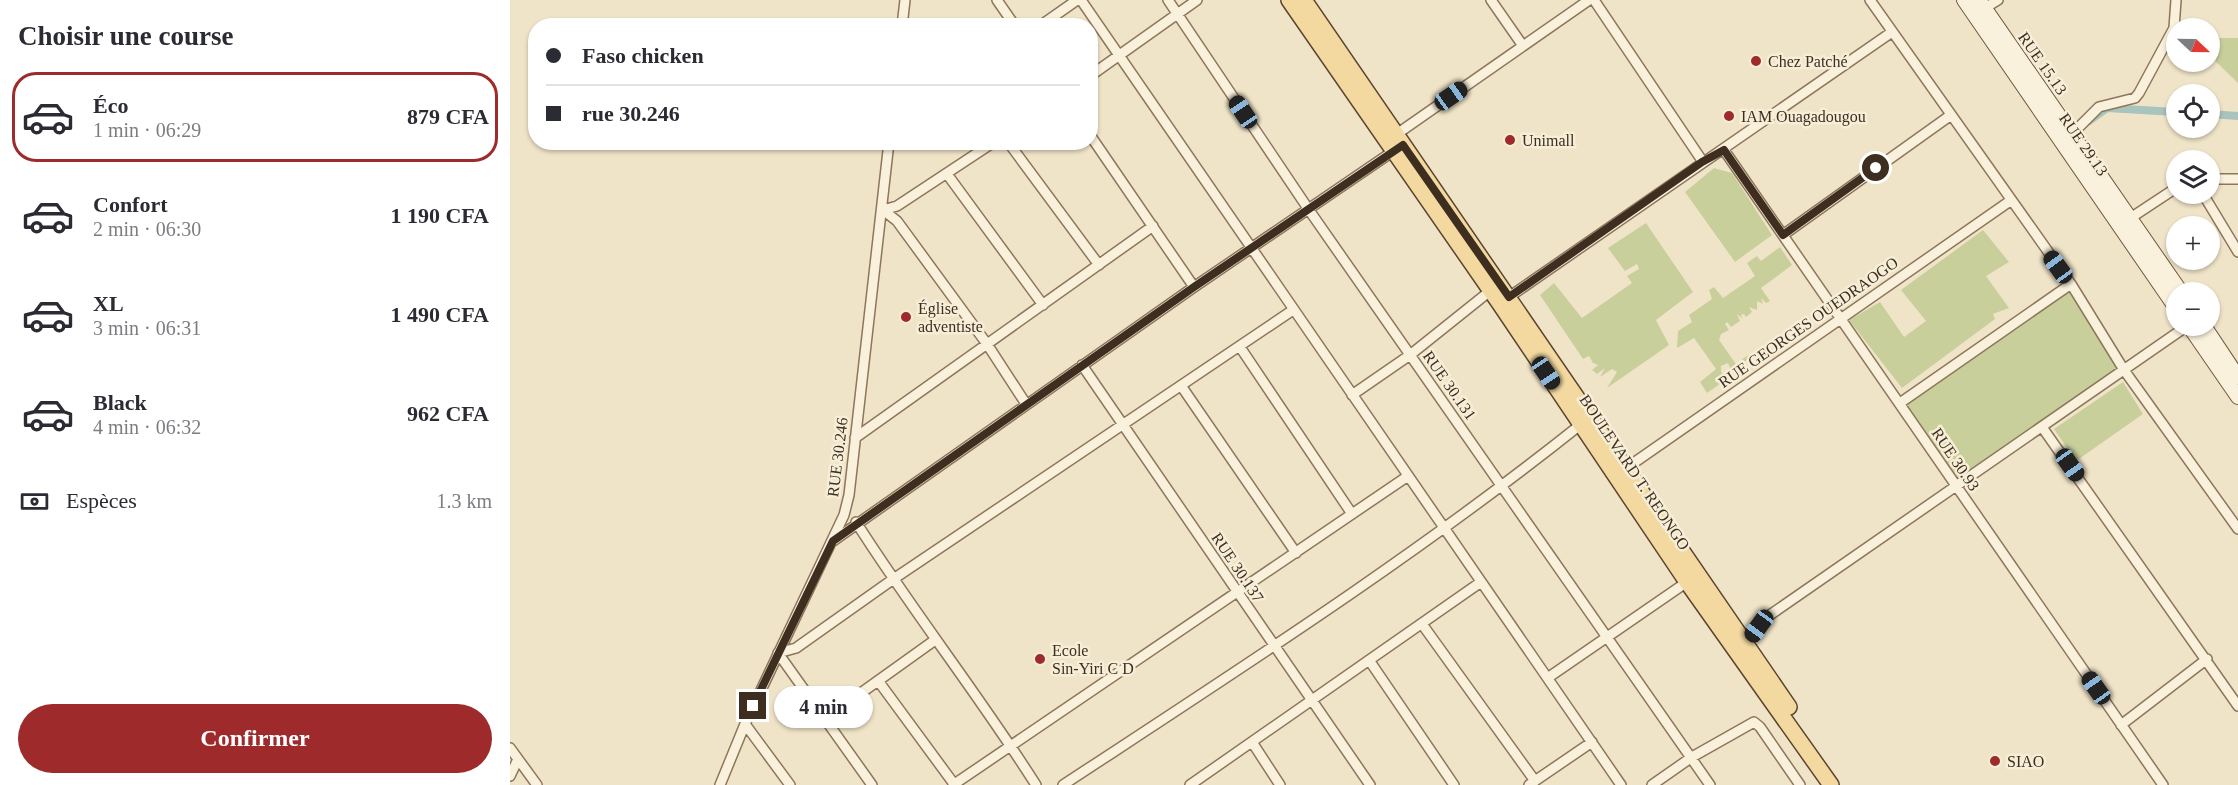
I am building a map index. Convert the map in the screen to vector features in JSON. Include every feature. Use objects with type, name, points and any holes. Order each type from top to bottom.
[{"type":"main road","name":"BOULEVARD T. REONGO","points":[[1289,0],[1509,297],[1625,469],[1831,785]]},
{"type":"main road","name":"BOULEVARD T. REONGO","points":[[1304,0],[1490,291],[1687,582],[1742,649],[1842,785]]},
{"type":"main road","name":"RUE 29.13","points":[[1964,0],[2166,293]]},
{"type":"main road","name":"RUE 15.13","points":[[1982,4],[2174,282]]},
{"type":"main road","points":[[2195,336],[2238,397]]},
{"type":"main road","points":[[2211,336],[2238,377]]},
{"type":"street","points":[[903,18],[905,0]]},
{"type":"street","points":[[997,0],[1009,18]]},
{"type":"street","points":[[1052,18],[1079,0],[1092,18]]},
{"type":"street","name":"RUE 30.131","points":[[1168,0],[1309,210],[1503,486],[1605,638],[1710,785]]},
{"type":"street","points":[[1098,71],[1197,0]]},
{"type":"street","points":[[1491,0],[1523,46]]},
{"type":"street","points":[[833,541],[856,522],[1194,287],[1309,210],[1523,46],[1592,0],[1702,162]]},
{"type":"street","points":[[1870,0],[2010,201],[2071,284],[2124,370],[2238,529]]},
{"type":"street","points":[[1982,4],[1998,0]]},
{"type":"street","points":[[2072,134],[2099,106],[2135,98],[2139,93],[2174,28],[2176,0]]},
{"type":"street","points":[[1098,27],[1549,677],[1621,785]]},
{"type":"street","points":[[1509,297],[1892,32]]},
{"type":"street","points":[[1783,235],[1951,116]]},
{"type":"street","points":[[1098,147],[1194,287]]},
{"type":"street","name":"RUE 30.246","points":[[720,785],[745,724],[833,541],[849,495],[888,150]]},
{"type":"street","points":[[883,210],[897,206],[982,150]]},
{"type":"street","points":[[1014,150],[1099,265]]},
{"type":"street","name":"RUE 30.93","points":[[1724,150],[2163,785]]},
{"type":"street","points":[[947,174],[1043,305]]},
{"type":"street","points":[[2220,179],[2238,179]]},
{"type":"street","points":[[2129,219],[2166,195]]},
{"type":"street","name":"RUE GEORGES OUEDRAOGO","points":[[1625,469],[1839,317],[2010,201]]},
{"type":"street","points":[[2209,204],[2238,251]]},
{"type":"street","points":[[883,210],[897,220],[987,344],[1026,404]]},
{"type":"street","points":[[855,438],[1153,226]]},
{"type":"street","points":[[1900,403],[2071,284]]},
{"type":"street","points":[[1352,395],[1410,355],[1490,291]]},
{"type":"street","points":[[872,785],[778,653],[796,648],[892,580],[1182,387],[1293,310]]},
{"type":"street","points":[[1742,649],[1767,617],[2173,336]]},
{"type":"street","points":[[1240,347],[1352,514]]},
{"type":"street","name":"RUE 30.137","points":[[1082,365],[1370,785]]},
{"type":"street","points":[[1182,387],[1296,553]]},
{"type":"street","points":[[1063,785],[1275,646],[1503,486],[1580,425]]},
{"type":"street","points":[[2042,427],[2238,706]]},
{"type":"street","points":[[879,681],[953,785],[1010,744],[1408,476]]},
{"type":"street","points":[[856,522],[892,580],[1010,744],[1036,785]]},
{"type":"street","points":[[1190,785],[1481,582]]},
{"type":"street","points":[[1549,677],[1687,582]]},
{"type":"street","points":[[1422,624],[1532,783],[1592,742]]},
{"type":"street","points":[[826,718],[935,639]]},
{"type":"street","points":[[2121,724],[2207,659]]},
{"type":"street","points":[[1369,660],[1454,785]]},
{"type":"street","points":[[1652,785],[1692,757],[1747,725],[1757,723],[1800,785]]},
{"type":"street","points":[[745,724],[790,785]]},
{"type":"street","points":[[1252,742],[1280,785]]},
{"type":"street","points":[[510,748],[537,785]]},
{"type":"street","points":[[510,776],[518,759]]},
{"type":"green space","points":[[2220,38],[2238,38],[2238,83],[2220,66]]},
{"type":"green space","points":[[1714,168],[1732,173],[1772,235],[1735,262],[1685,192]]},
{"type":"green space","points":[[1646,223],[1693,292],[1656,320],[1669,345],[1607,388],[1617,372],[1612,369],[1600,377],[1605,368],[1597,374],[1592,370],[1598,365],[1593,363],[1589,356],[1583,359],[1540,295],[1554,283],[1582,318],[1632,283],[1627,276],[1639,269],[1637,264],[1625,271],[1608,248]]},
{"type":"green space","points":[[1983,230],[2009,262],[1986,276],[2009,308],[1993,314],[1995,319],[1902,388],[1849,320],[1880,302],[1904,337],[1926,321],[1901,290]]},
{"type":"green space","points":[[1780,247],[1792,265],[1761,288],[1770,301],[1766,303],[1761,298],[1763,304],[1757,301],[1757,310],[1749,307],[1752,312],[1746,317],[1744,314],[1741,315],[1743,319],[1737,314],[1740,321],[1731,327],[1727,322],[1725,324],[1729,330],[1721,334],[1719,340],[1736,364],[1748,355],[1750,358],[1728,372],[1730,368],[1728,363],[1721,366],[1721,372],[1727,379],[1707,393],[1700,382],[1716,369],[1694,338],[1677,348],[1678,331],[1692,322],[1689,315],[1712,299],[1709,290],[1714,287],[1723,298],[1755,276],[1747,263],[1757,256],[1761,261]]},
{"type":"green space","points":[[2069,285],[2120,369],[1955,483],[1902,401]]},
{"type":"green space","points":[[2123,382],[2143,414],[2076,461],[2054,429]]},
{"type":"waterway","points":[[2089,121],[2107,108],[2166,111]]},
{"type":"waterway","points":[[2220,115],[2238,116]]},
{"type":"place","name":"Chez Patché","points":[[1756,61]]},
{"type":"place","name":"IAM Ouagadougou","points":[[1729,116]]},
{"type":"place","name":"Unimall","points":[[1510,140]]},
{"type":"place","name":"Église adventiste","points":[[906,317]]},
{"type":"place","name":"Ecole Sin-Yiri C D","points":[[1040,659]]},
{"type":"place","name":"SIAO","points":[[1995,761]]},
{"type":"route","points":[[753,706],[833,541],[856,522],[1194,287],[1403,145],[1509,297],[1702,162],[1724,150],[1783,235],[1876,168]]}]
